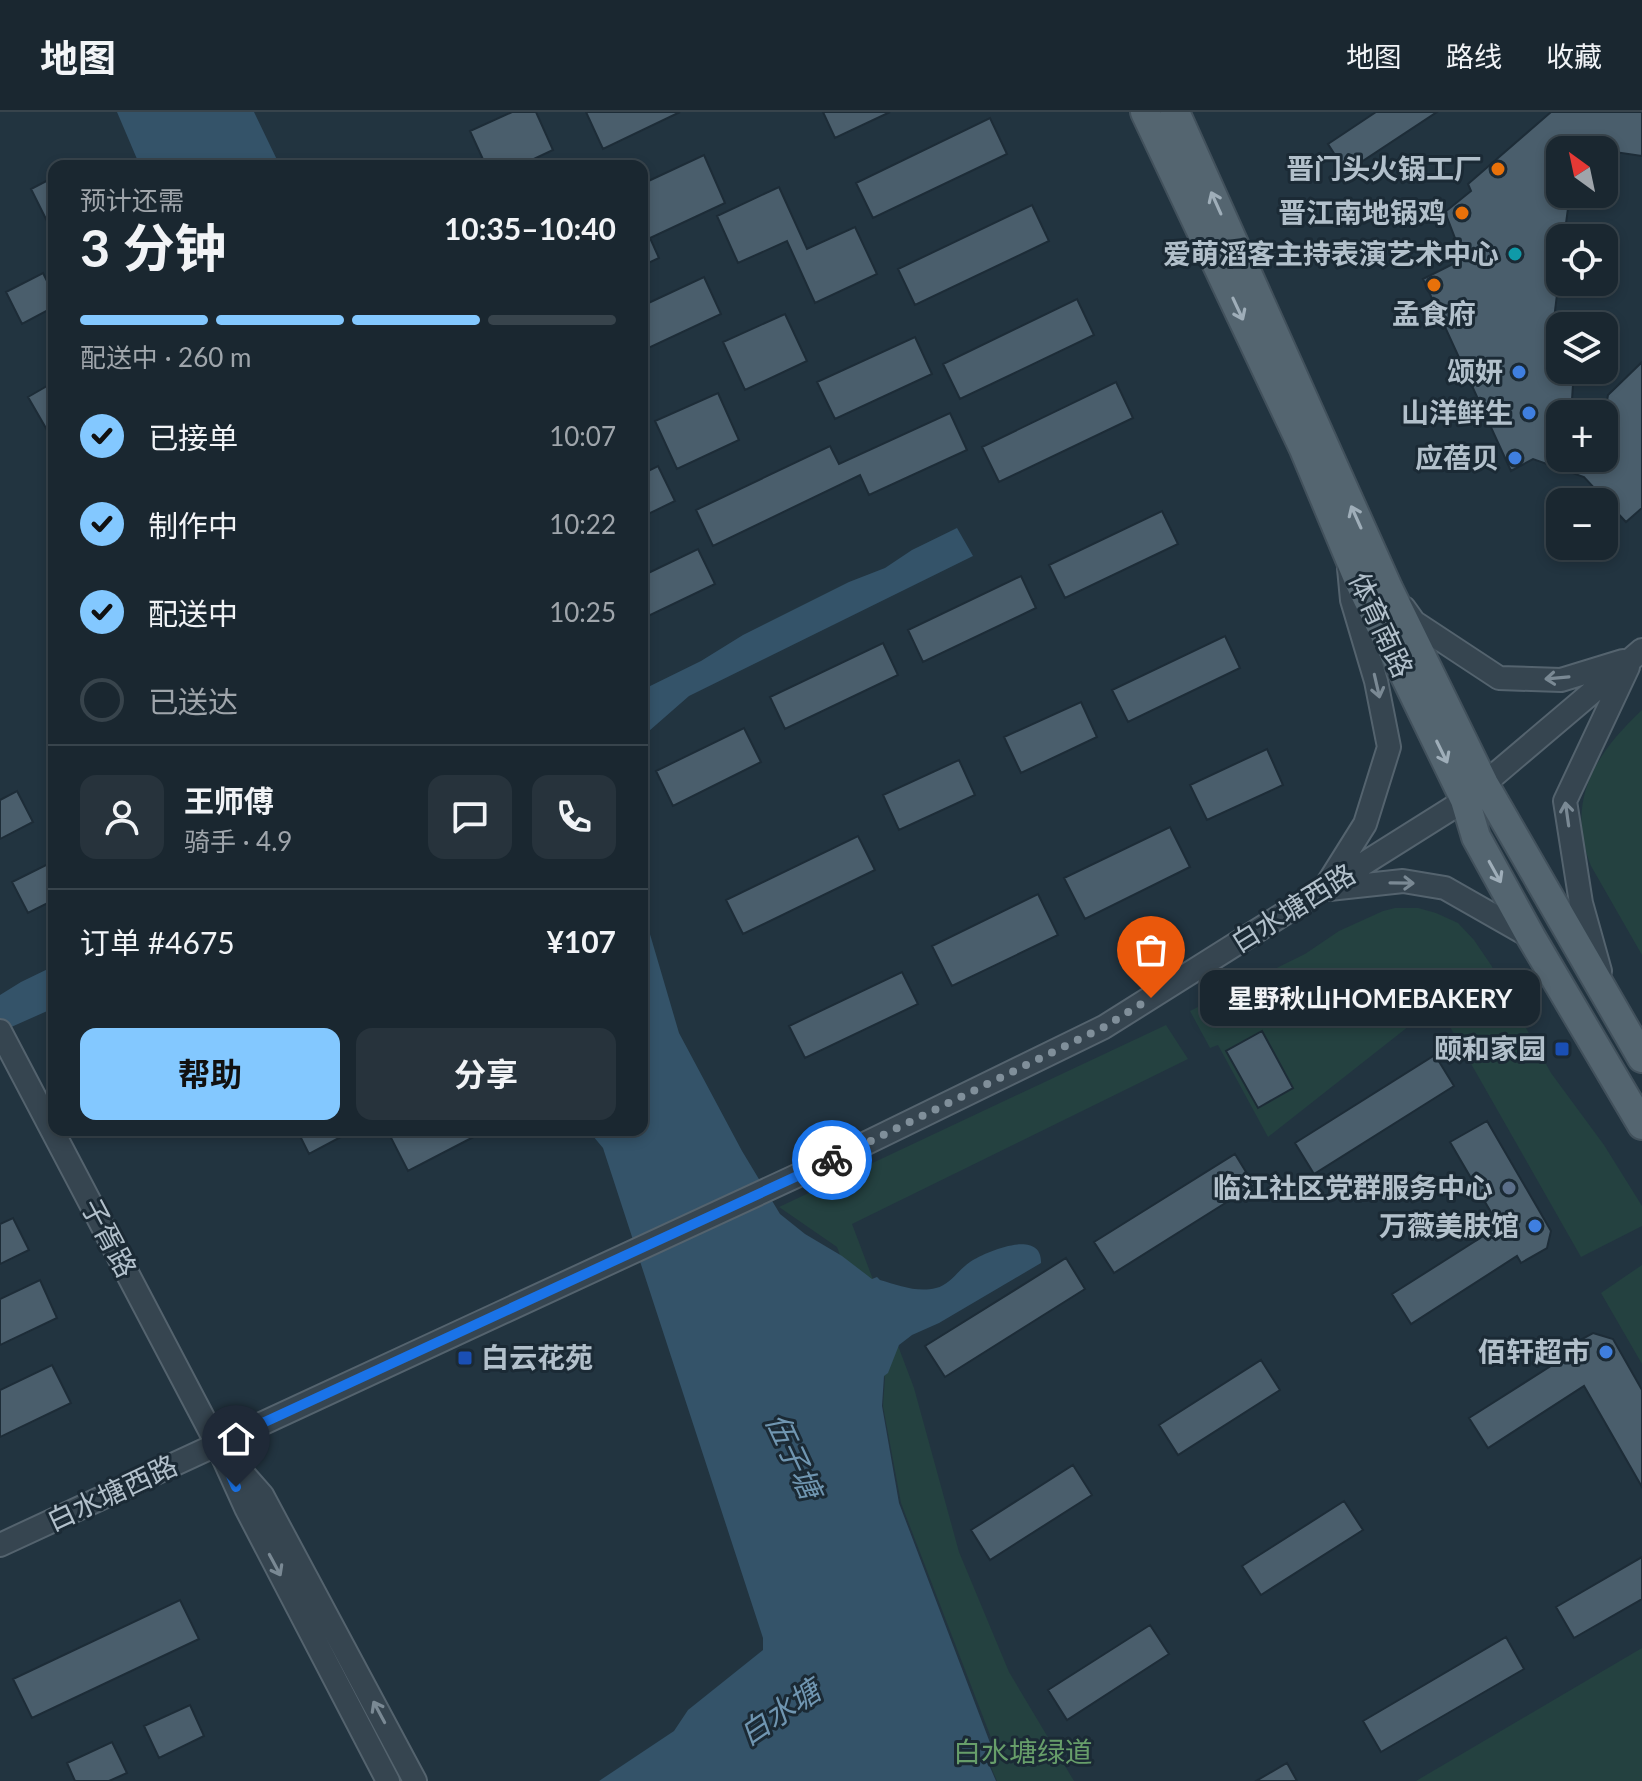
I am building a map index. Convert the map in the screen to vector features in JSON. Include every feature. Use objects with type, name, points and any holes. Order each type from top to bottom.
[{"type":"main road","name":"体育南路","points":[[1145,112],[1304,449],[1360,583],[1475,792],[1642,1058]]},
{"type":"main road","name":"体育南路","points":[[1175,112],[1388,588],[1475,792],[1476,837],[1642,1125]]},
{"type":"street","points":[[1324,889],[1365,824],[1389,747],[1376,681],[1352,600],[1349,555]]},
{"type":"street","points":[[1388,588],[1414,622],[1499,678],[1561,680],[1637,654]]},
{"type":"street","points":[[1608,1000],[1581,903],[1565,801],[1637,654]]},
{"type":"street","name":"白水塘西路","points":[[0,1545],[844,1154],[1104,1027],[1475,792],[1637,654]]},
{"type":"street","points":[[1324,889],[1403,881],[1445,888],[1531,937]]},
{"type":"street","name":"子胥路","points":[[0,1031],[48,1122]]},
{"type":"street","name":"子胥路","points":[[55,1136],[217,1444],[253,1522],[388,1781]]},
{"type":"street","name":"子胥路","points":[[217,1444],[262,1495],[415,1781]]},
{"type":"green space","points":[[1642,710],[1642,955],[1591,866],[1581,820],[1583,800],[1598,762]]},
{"type":"green space","points":[[1395,908],[1418,908],[1436,913],[1458,923],[1474,940],[1551,1073],[1604,1145],[1642,1206],[1642,1226],[1581,1257],[1437,1004],[1268,1137],[1218,1045],[1210,1048],[1190,1011],[1305,954],[1339,931]]},
{"type":"green space","name":"白水塘绿道","points":[[1166,1025],[1188,1059],[852,1224],[914,1388],[959,1552],[1009,1672],[1074,1781],[997,1781],[988,1760],[995,1748],[901,1503],[883,1406],[885,1378],[837,1247],[779,1207]]},
{"type":"green space","points":[[1642,1265],[1642,1364],[1601,1293]]},
{"type":"green space","points":[[1642,1648],[1642,1781],[1416,1781]]},
{"type":"water","points":[[117,112],[254,112],[277,160],[137,160]]},
{"type":"water","points":[[957,528],[973,556],[689,696],[648,731],[648,687],[701,661],[743,635],[849,582],[885,568],[912,550]]},
{"type":"water","points":[[648,927],[679,1033],[742,1151],[780,1214],[872,1279],[877,1277],[915,1289],[941,1286],[970,1262],[1000,1248],[1023,1244],[1039,1252],[1041,1263],[899,1345],[884,1376],[882,1406],[899,1503],[992,1748],[987,1760],[996,1781],[599,1781],[674,1731],[688,1710],[763,1650],[763,1638],[603,1148],[593,1136],[648,1136]]},
{"type":"water","points":[[48,969],[48,1011],[0,1032],[0,995]]},
{"type":"building","points":[[512,112],[536,112],[553,150],[532,160],[483,160],[470,131]]},
{"type":"building","points":[[586,112],[680,112],[603,149]]},
{"type":"building","points":[[823,112],[890,112],[835,138]]},
{"type":"building","points":[[1376,112],[1437,112],[1346,172],[1328,144]]},
{"type":"building","points":[[1551,112],[1642,112],[1642,156],[1618,152],[1618,136],[1546,136],[1546,208],[1568,208],[1566,224],[1546,224],[1546,296],[1557,296],[1555,312],[1546,312],[1546,384],[1573,384],[1572,400],[1546,400],[1546,464],[1533,459],[1511,471],[1423,279],[1463,259],[1445,212],[1471,191],[1468,184]]},
{"type":"building","points":[[990,118],[1007,154],[873,218],[856,183]]},
{"type":"building","points":[[704,155],[725,203],[650,238],[659,258],[648,263],[648,181]]},
{"type":"building","points":[[48,180],[48,223],[31,189]]},
{"type":"building","points":[[779,187],[807,249],[855,227],[877,274],[815,303],[787,241],[738,263],[717,216]]},
{"type":"building","points":[[1032,205],[1049,241],[915,305],[898,269]]},
{"type":"building","points":[[43,273],[48,283],[48,310],[22,324],[6,292]]},
{"type":"building","points":[[704,277],[721,314],[648,348],[648,303]]},
{"type":"building","points":[[1077,299],[1094,335],[960,399],[943,364]]},
{"type":"building","points":[[785,314],[807,361],[745,390],[723,342]]},
{"type":"building","points":[[915,337],[932,374],[835,419],[817,382]]},
{"type":"building","points":[[1642,362],[1642,508],[1626,522],[1618,513],[1618,488],[1594,488],[1584,477],[1570,472],[1618,472],[1618,400],[1607,400],[1608,395]]},
{"type":"building","points":[[1116,382],[1133,418],[999,482],[982,447]]},
{"type":"building","points":[[48,385],[48,432],[28,397]]},
{"type":"building","points":[[718,393],[739,440],[677,469],[655,421]]},
{"type":"building","points":[[950,413],[967,450],[869,495],[860,475],[713,546],[696,510],[830,446],[839,464]]},
{"type":"building","points":[[658,466],[675,501],[648,514],[648,471]]},
{"type":"building","points":[[1162,511],[1178,544],[1065,598],[1049,565]]},
{"type":"building","points":[[698,549],[715,584],[648,616],[648,573]]},
{"type":"building","points":[[1021,576],[1036,608],[923,662],[908,630]]},
{"type":"building","points":[[1225,636],[1240,668],[1128,722],[1112,690]]},
{"type":"building","points":[[883,643],[898,675],[785,729],[770,697]]},
{"type":"building","points":[[1081,702],[1097,737],[1021,773],[1004,737]]},
{"type":"building","points":[[744,728],[761,762],[673,806],[656,771]]},
{"type":"building","points":[[1267,749],[1283,785],[1207,820],[1190,785]]},
{"type":"building","points":[[959,760],[975,795],[899,830],[883,795]]},
{"type":"building","points":[[17,791],[33,822],[0,839],[0,800]]},
{"type":"building","points":[[1170,827],[1190,867],[1085,919],[1064,878]]},
{"type":"building","points":[[858,836],[875,870],[743,934],[726,900]]},
{"type":"building","points":[[48,864],[48,903],[28,913],[12,882]]},
{"type":"building","points":[[1038,894],[1058,935],[952,986],[932,946]]},
{"type":"building","points":[[902,972],[918,1004],[805,1058],[789,1026]]},
{"type":"building","points":[[1375,973],[1389,994],[1363,1011],[1349,990]]},
{"type":"building","points":[[1262,1031],[1293,1088],[1258,1108],[1226,1051]]},
{"type":"building","points":[[1435,1055],[1454,1086],[1314,1174],[1295,1143]]},
{"type":"building","points":[[1487,1121],[1551,1231],[1547,1248],[1521,1263],[1517,1256],[1411,1324],[1392,1294],[1499,1226],[1450,1142]]},
{"type":"building","points":[[300,1136],[343,1136],[309,1154]]},
{"type":"building","points":[[390,1136],[475,1136],[408,1171]]},
{"type":"building","points":[[1235,1154],[1254,1185],[1114,1273],[1094,1242]]},
{"type":"building","points":[[13,1218],[29,1250],[0,1264],[0,1224]]},
{"type":"building","points":[[1066,1258],[1085,1289],[945,1377],[925,1346]]},
{"type":"building","points":[[40,1280],[57,1318],[0,1345],[0,1299]]},
{"type":"building","points":[[1593,1333],[1613,1339],[1642,1390],[1642,1487],[1584,1386],[1488,1448],[1469,1418],[1576,1350],[1573,1344]]},
{"type":"building","points":[[1261,1360],[1280,1390],[1178,1455],[1159,1425]]},
{"type":"building","points":[[52,1365],[71,1403],[0,1437],[0,1390]]},
{"type":"building","points":[[1073,1465],[1092,1495],[990,1560],[971,1530]]},
{"type":"building","points":[[1344,1501],[1363,1530],[1261,1595],[1242,1566]]},
{"type":"building","points":[[1642,1557],[1642,1599],[1574,1638],[1556,1607]]},
{"type":"building","points":[[180,1600],[199,1639],[32,1718],[13,1679]]},
{"type":"building","points":[[1150,1625],[1169,1654],[1067,1720],[1048,1690]]},
{"type":"building","points":[[1506,1637],[1524,1669],[1381,1752],[1363,1721]]},
{"type":"building","points":[[190,1705],[204,1736],[159,1758],[144,1726]]},
{"type":"building","points":[[112,1742],[127,1773],[109,1781],[75,1781],[67,1763]]},
{"type":"building","points":[[1287,1763],[1297,1781],[1256,1781]]},
{"type":"way so far","points":[[832,1160],[1104,1027],[1151,998]]},
{"type":"place","name":"晋门头火锅工厂","points":[[1498,169]]},
{"type":"place","name":"晋江南地锅鸡","points":[[1462,213]]},
{"type":"place","name":"爱萌滔客主持表演艺术中心","points":[[1515,254]]},
{"type":"place","name":"孟食府","points":[[1434,285]]},
{"type":"place","name":"颂妍","points":[[1519,372]]},
{"type":"place","name":"山洋鲜生","points":[[1529,413]]},
{"type":"place","name":"应蓓贝","points":[[1515,458]]},
{"type":"place","name":"星野秋山HOMEBAKERY","points":[[1151,998]]},
{"type":"place","name":"颐和家园","points":[[1562,1049]]},
{"type":"place","name":"临江社区党群服务中心","points":[[1509,1188]]},
{"type":"place","name":"万薇美肤馆","points":[[1535,1226]]},
{"type":"place","name":"佰轩超市","points":[[1606,1352]]},
{"type":"place","name":"白云花苑","points":[[465,1358]]},
{"type":"route","points":[[236,1487],[217,1444],[832,1160]]},
{"type":"water label","name":"伍子塘","points":[[793,1456]]},
{"type":"water label","name":"白水塘","points":[[780,1713]]}]
